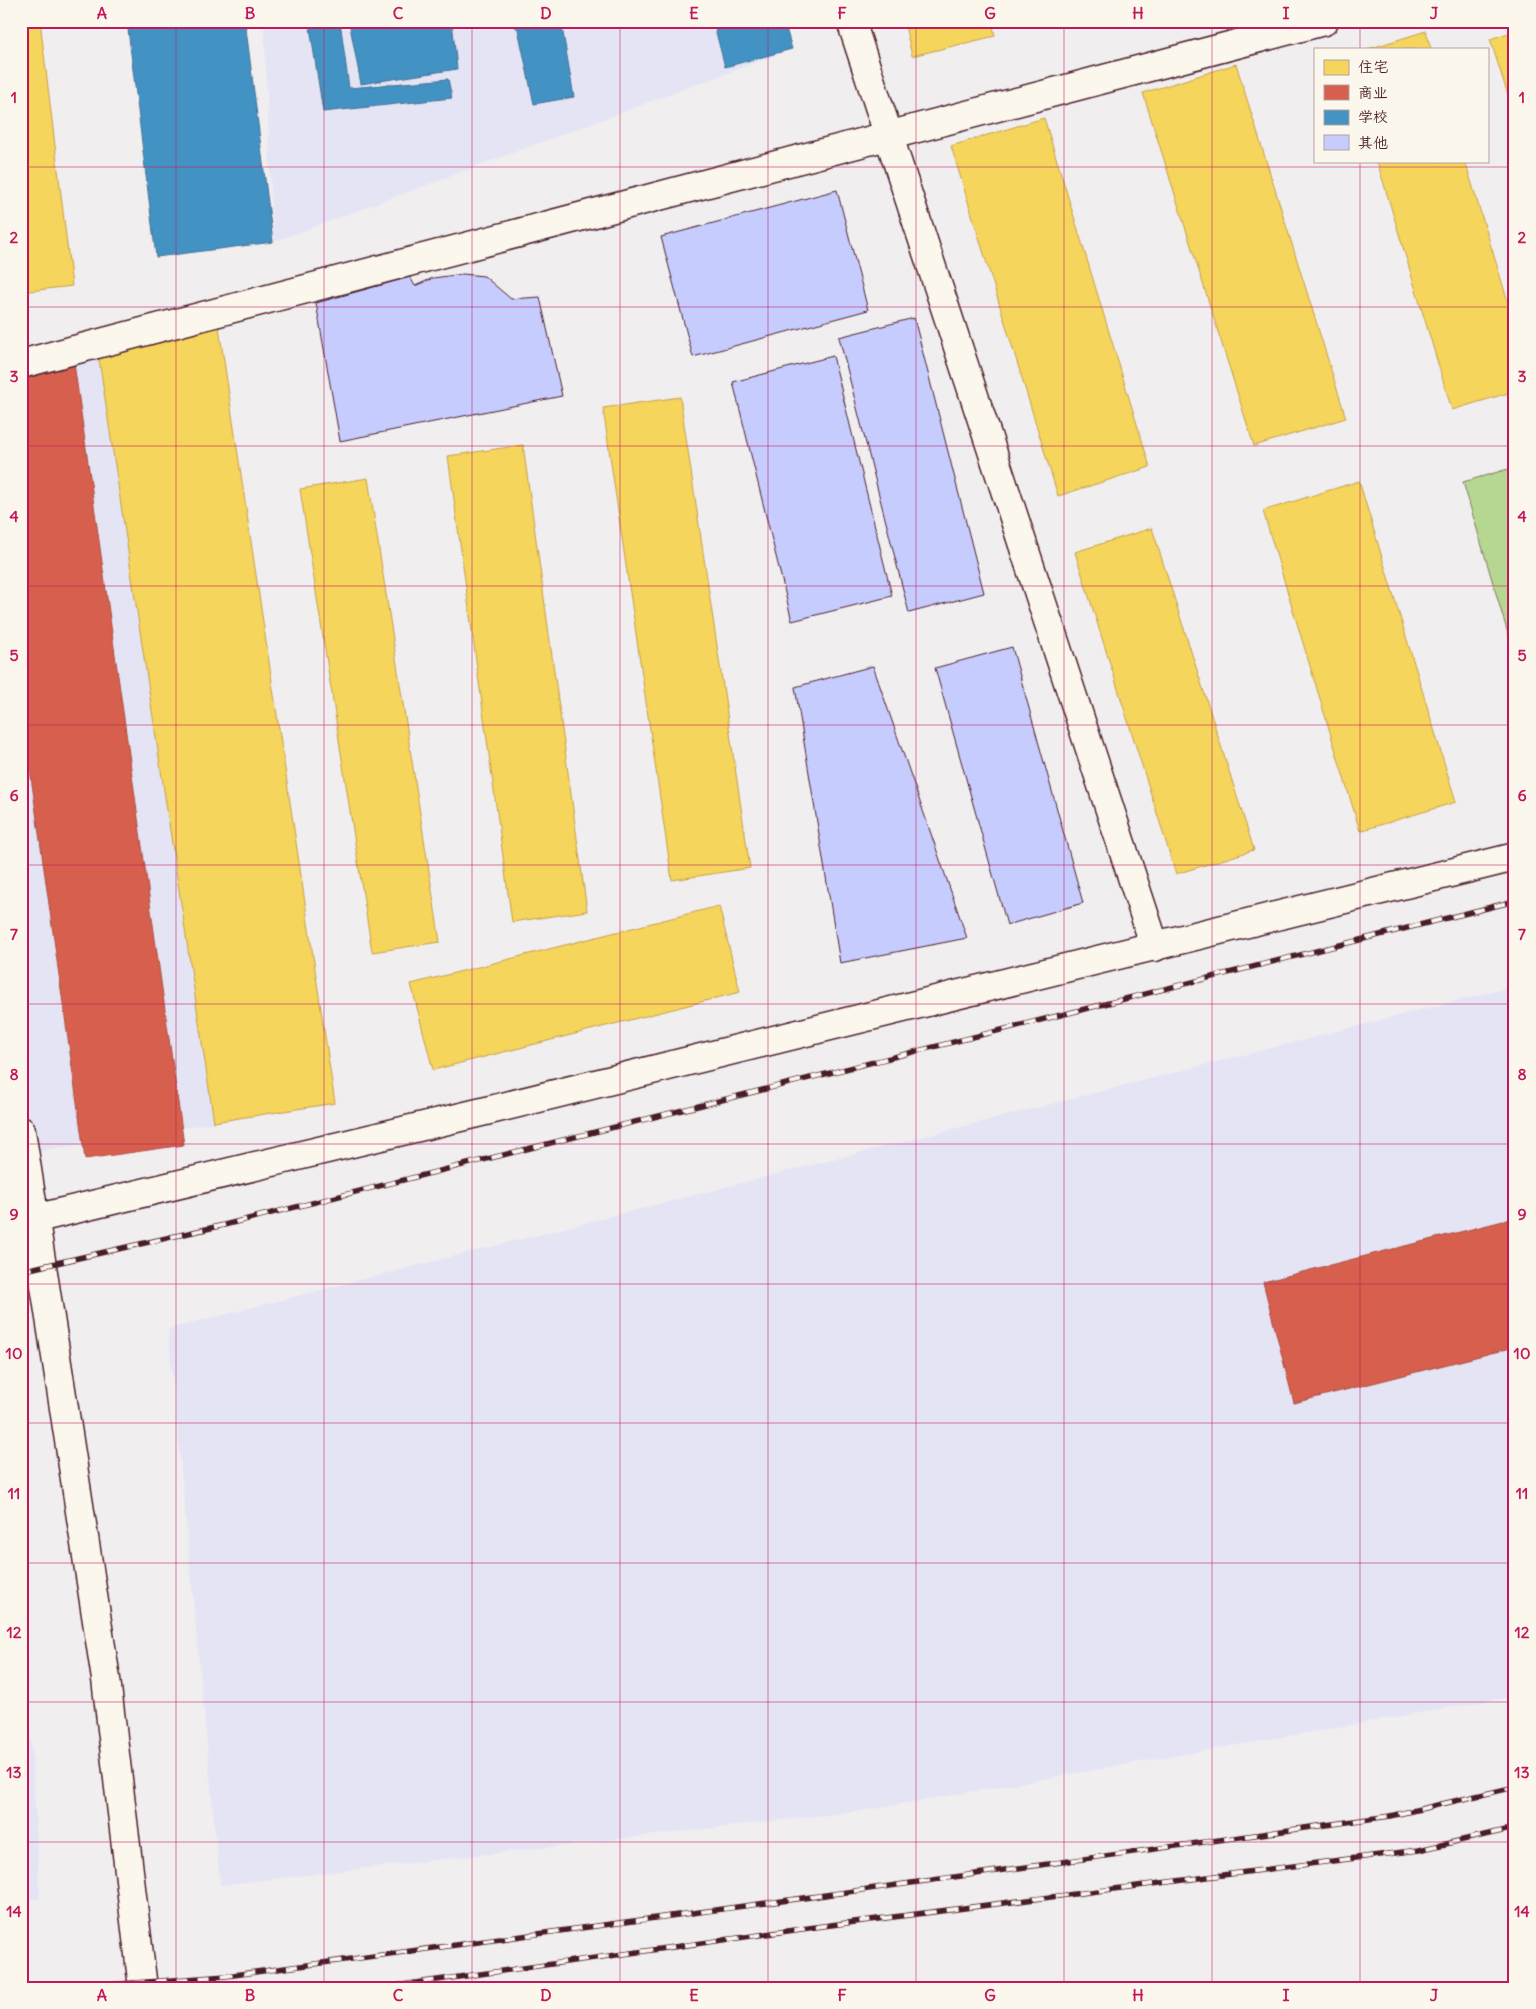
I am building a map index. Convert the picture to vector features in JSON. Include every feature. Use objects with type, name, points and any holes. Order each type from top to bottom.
[{"type":"street","points":[[851,21],[1155,947]]},
{"type":"street","points":[[21,364],[1324,21]]},
{"type":"street","points":[[28,1221],[1155,947],[1515,857]]},
{"type":"street","points":[[21,1131],[28,1221],[106,1679],[143,1988]]},
{"type":"shaded area","points":[[264,21],[784,21],[792,49],[273,242]]},
{"type":"shaded area","points":[[218,321],[335,1103],[21,1154],[21,367]]},
{"type":"shaded area","points":[[1515,986],[1515,1696],[861,1811],[220,1885],[168,1329]]},
{"type":"shaded area","points":[[21,1558],[40,1899],[21,1899]]},
{"type":"green space","points":[[1515,467],[1515,644],[1511,644],[1463,482]]},
{"type":"building: 住宅","points":[[21,21],[40,21],[72,286],[21,292]]},
{"type":"building: 住宅","points":[[904,21],[992,21],[995,36],[912,56]]},
{"type":"building: 住宅","points":[[1426,31],[1431,48],[1371,48]]},
{"type":"building: 住宅","points":[[1515,31],[1515,117],[1490,39]]},
{"type":"building: 住宅","points":[[1236,64],[1346,418],[1254,446],[1143,93]]},
{"type":"building: 住宅","points":[[1044,118],[1150,467],[1058,496],[951,146]]},
{"type":"building: 住宅","points":[[1377,162],[1465,162],[1515,325],[1515,391],[1452,410]]},
{"type":"building: 住宅","points":[[218,321],[335,1103],[214,1122],[96,339]]},
{"type":"building: 住宅","points":[[680,397],[750,868],[672,880],[603,408]]},
{"type":"building: 住宅","points":[[523,445],[587,911],[512,922],[448,456]]},
{"type":"building: 住宅","points":[[368,478],[440,942],[372,952],[300,489]]},
{"type":"building: 住宅","points":[[1359,481],[1456,802],[1360,831],[1263,511]]},
{"type":"building: 住宅","points":[[1152,528],[1254,850],[1176,874],[1075,552]]},
{"type":"building: 住宅","points":[[719,906],[740,992],[433,1070],[411,984]]},
{"type":"building: 商业","points":[[74,363],[184,1145],[85,1159],[21,706],[21,370]]},
{"type":"building: 商业","points":[[1515,1218],[1515,1347],[1294,1403],[1263,1282]]},
{"type":"building: 学校","points":[[127,21],[245,21],[273,242],[156,257]]},
{"type":"building: 学校","points":[[309,21],[340,21],[349,88],[448,79],[452,98],[323,112]]},
{"type":"building: 学校","points":[[349,21],[452,21],[457,69],[361,84]]},
{"type":"building: 学校","points":[[507,21],[561,21],[574,97],[534,104],[518,29]]},
{"type":"building: 学校","points":[[713,21],[784,21],[792,49],[725,67]]},
{"type":"building: 其他","points":[[837,190],[868,310],[693,357],[661,237]]},
{"type":"building: 其他","points":[[463,274],[484,276],[511,299],[540,297],[562,396],[340,441],[316,303],[410,277],[415,286],[433,278]]},
{"type":"building: 其他","points":[[914,318],[984,593],[909,613],[839,337]]},
{"type":"building: 其他","points":[[833,356],[892,596],[792,621],[733,382]]},
{"type":"building: 其他","points":[[1012,647],[1083,903],[1007,925],[935,668]]},
{"type":"building: 其他","points":[[873,666],[967,938],[840,963],[795,687]]},
{"type":"railway","points":[[21,1271],[224,1225],[1515,901]]},
{"type":"railway","points":[[68,1988],[226,1976],[804,1898],[1390,1816],[1515,1787]]},
{"type":"railway","points":[[380,1988],[823,1926],[1419,1850],[1515,1828]]}]
